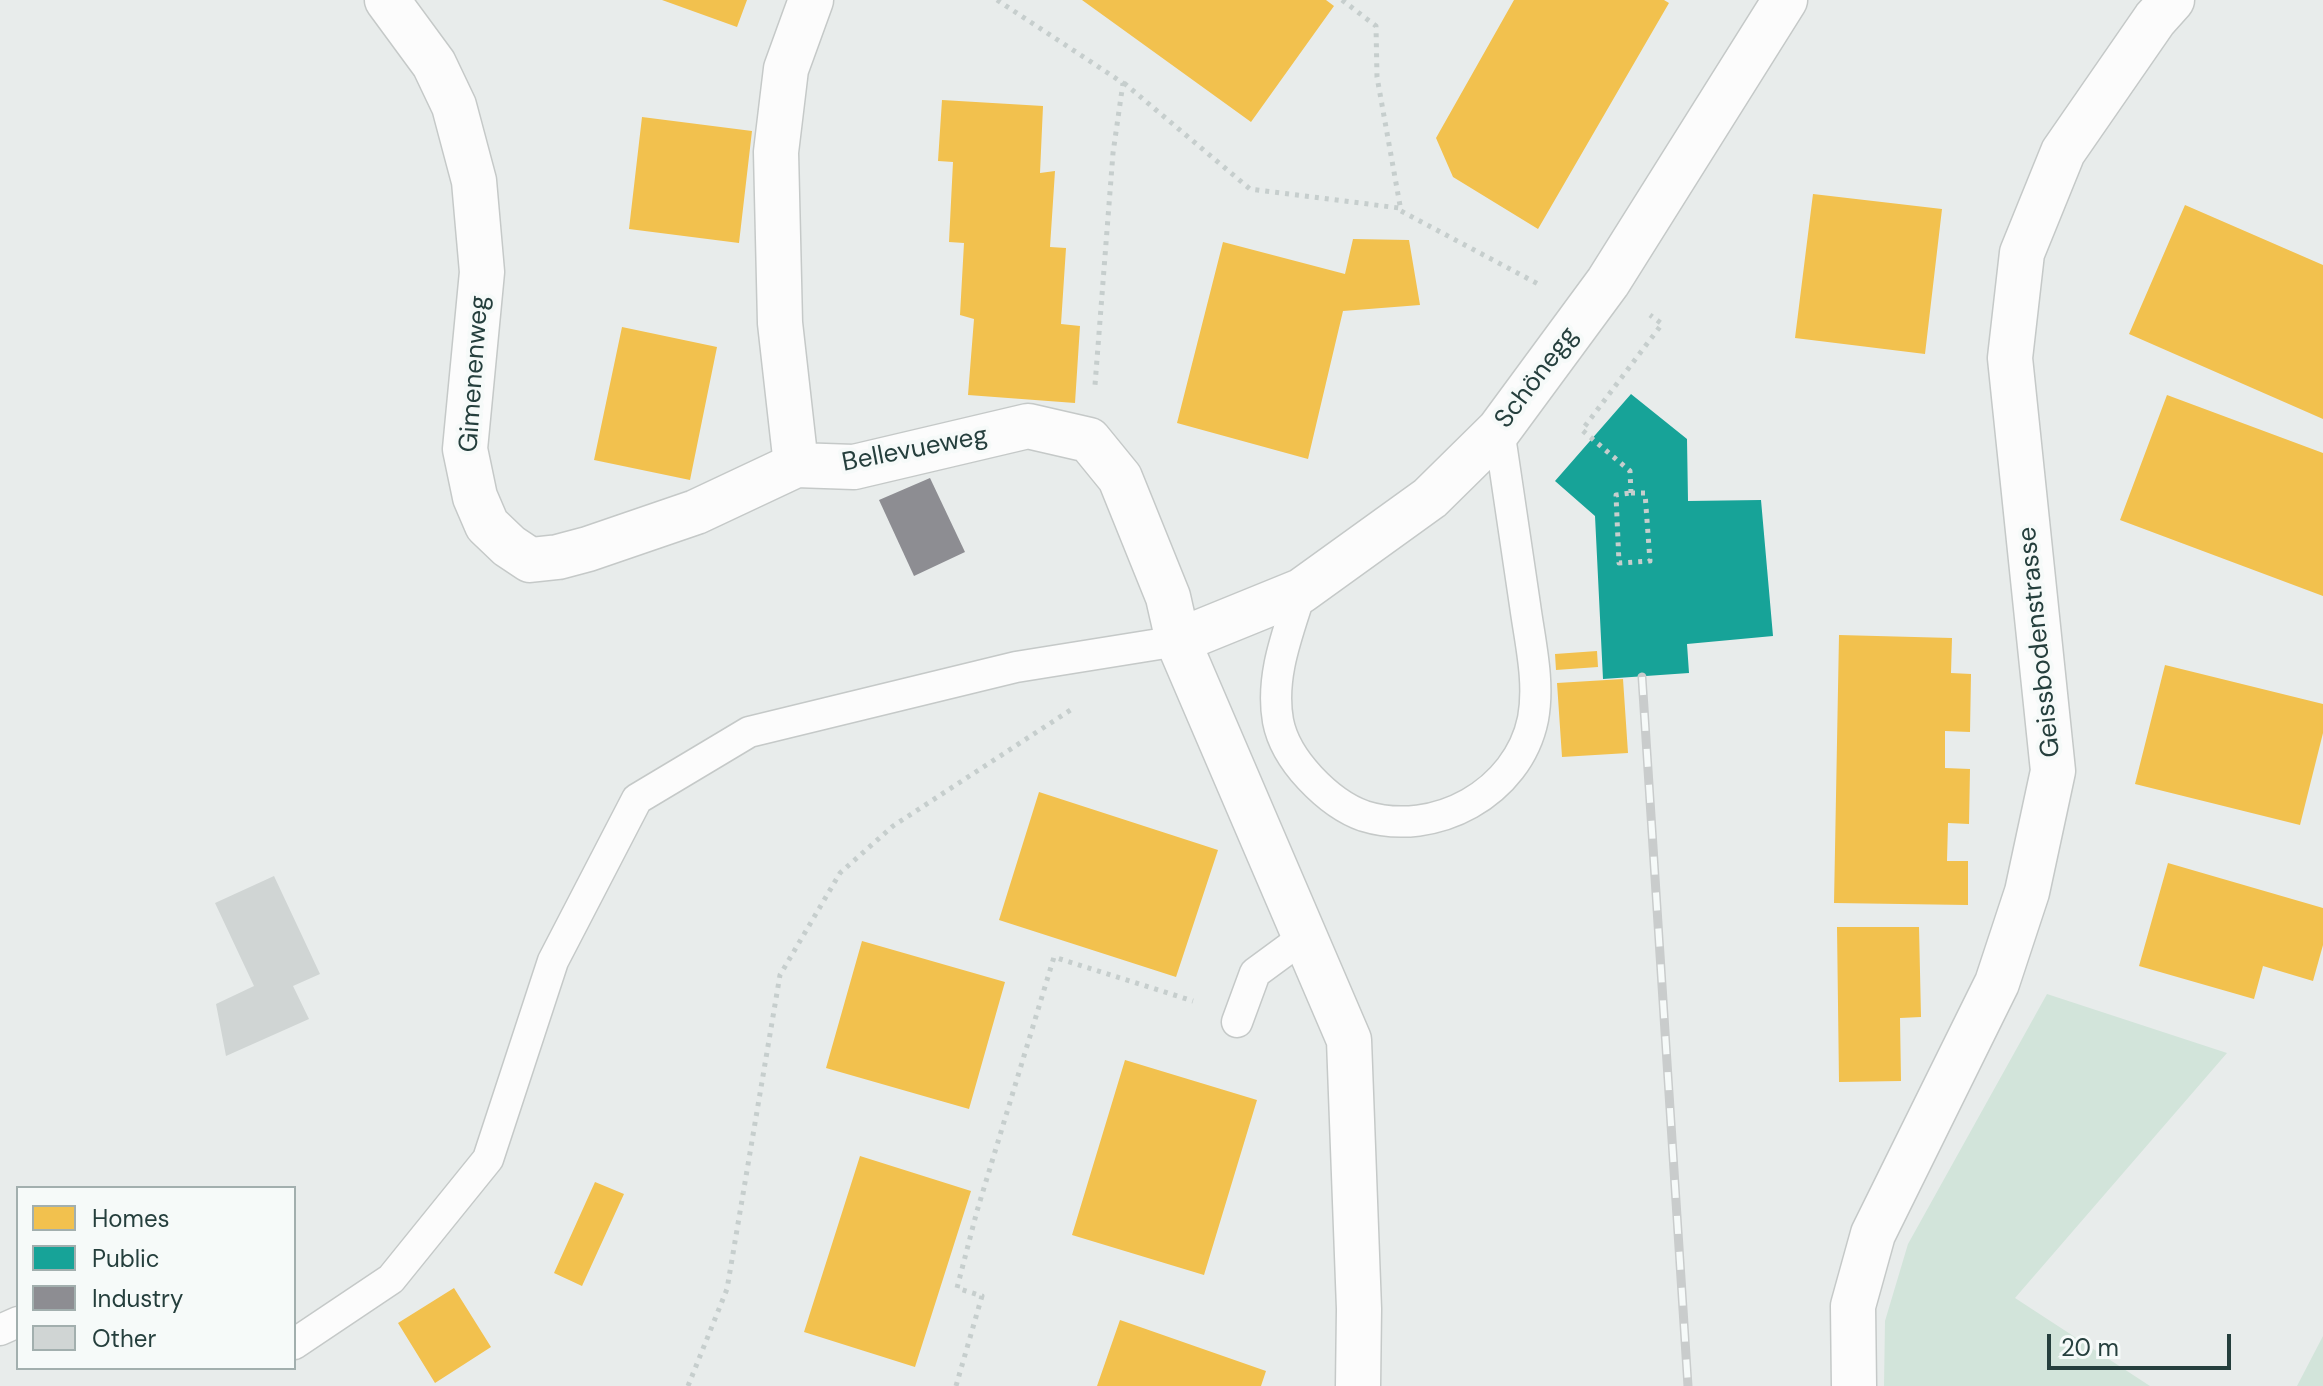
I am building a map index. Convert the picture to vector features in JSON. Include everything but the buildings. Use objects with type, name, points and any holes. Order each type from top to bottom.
[{"type":"street","name":"Gimenenweg","points":[[387,0],[434,64],[454,106],[474,181],[482,272],[465,449],[475,497],[487,525],[530,560],[558,557],[696,512],[796,465]]},
{"type":"street","points":[[796,465],[780,323],[776,152],[786,69],[811,0]]},
{"type":"street","name":"Schönegg","points":[[1178,641],[1301,591],[1430,498],[1499,430],[1608,282],[1785,0]]},
{"type":"street","name":"Geissbodenstrasse","points":[[1854,1386],[1853,1306],[1873,1234],[1997,983],[2027,892],[2053,771],[2010,358],[2022,253],[2063,152],[2155,19],[2172,0]]},
{"type":"street","name":"Bellevueweg","points":[[796,465],[854,467],[1028,426],[1089,440]]},
{"type":"street","points":[[1089,440],[1120,478],[1168,597],[1178,641],[1349,1040],[1359,1309],[1358,1386]]},
{"type":"lane","points":[[1301,591],[1276,679],[1278,723],[1296,763],[1326,795],[1363,816],[1407,823],[1450,815],[1488,793],[1516,761],[1533,720],[1535,678],[1499,430]]},
{"type":"lane","points":[[296,1343],[391,1279],[488,1159],[553,961],[637,799],[749,732],[1016,667],[1178,641]]},
{"type":"lane","points":[[1238,1019],[1255,973],[1304,937]]},
{"type":"path","points":[[997,0],[1123,83],[1250,189],[1399,208]]},
{"type":"path","points":[[1342,0],[1376,26],[1377,77],[1401,211],[1548,289]]},
{"type":"path","points":[[1089,440],[1113,153],[1123,83]]},
{"type":"path","points":[[1608,282],[1662,324],[1582,430],[1630,471],[1631,493]]},
{"type":"path","points":[[1631,493],[1645,493],[1650,561],[1619,563],[1616,495],[1631,493]]},
{"type":"path","points":[[688,1386],[727,1289],[780,975],[840,873],[893,826],[1074,707]]},
{"type":"path","points":[[956,1386],[982,1296],[957,1288],[977,1211],[1054,957],[1238,1019]]},
{"type":"green space","points":[[2047,994],[2227,1053],[2015,1298],[2150,1386],[1884,1386],[1885,1321],[1908,1244]]},
{"type":"green space","points":[[2323,1336],[2323,1386],[2297,1386]]},
{"type":"railway","points":[[1642,677],[1688,1386]]}]
